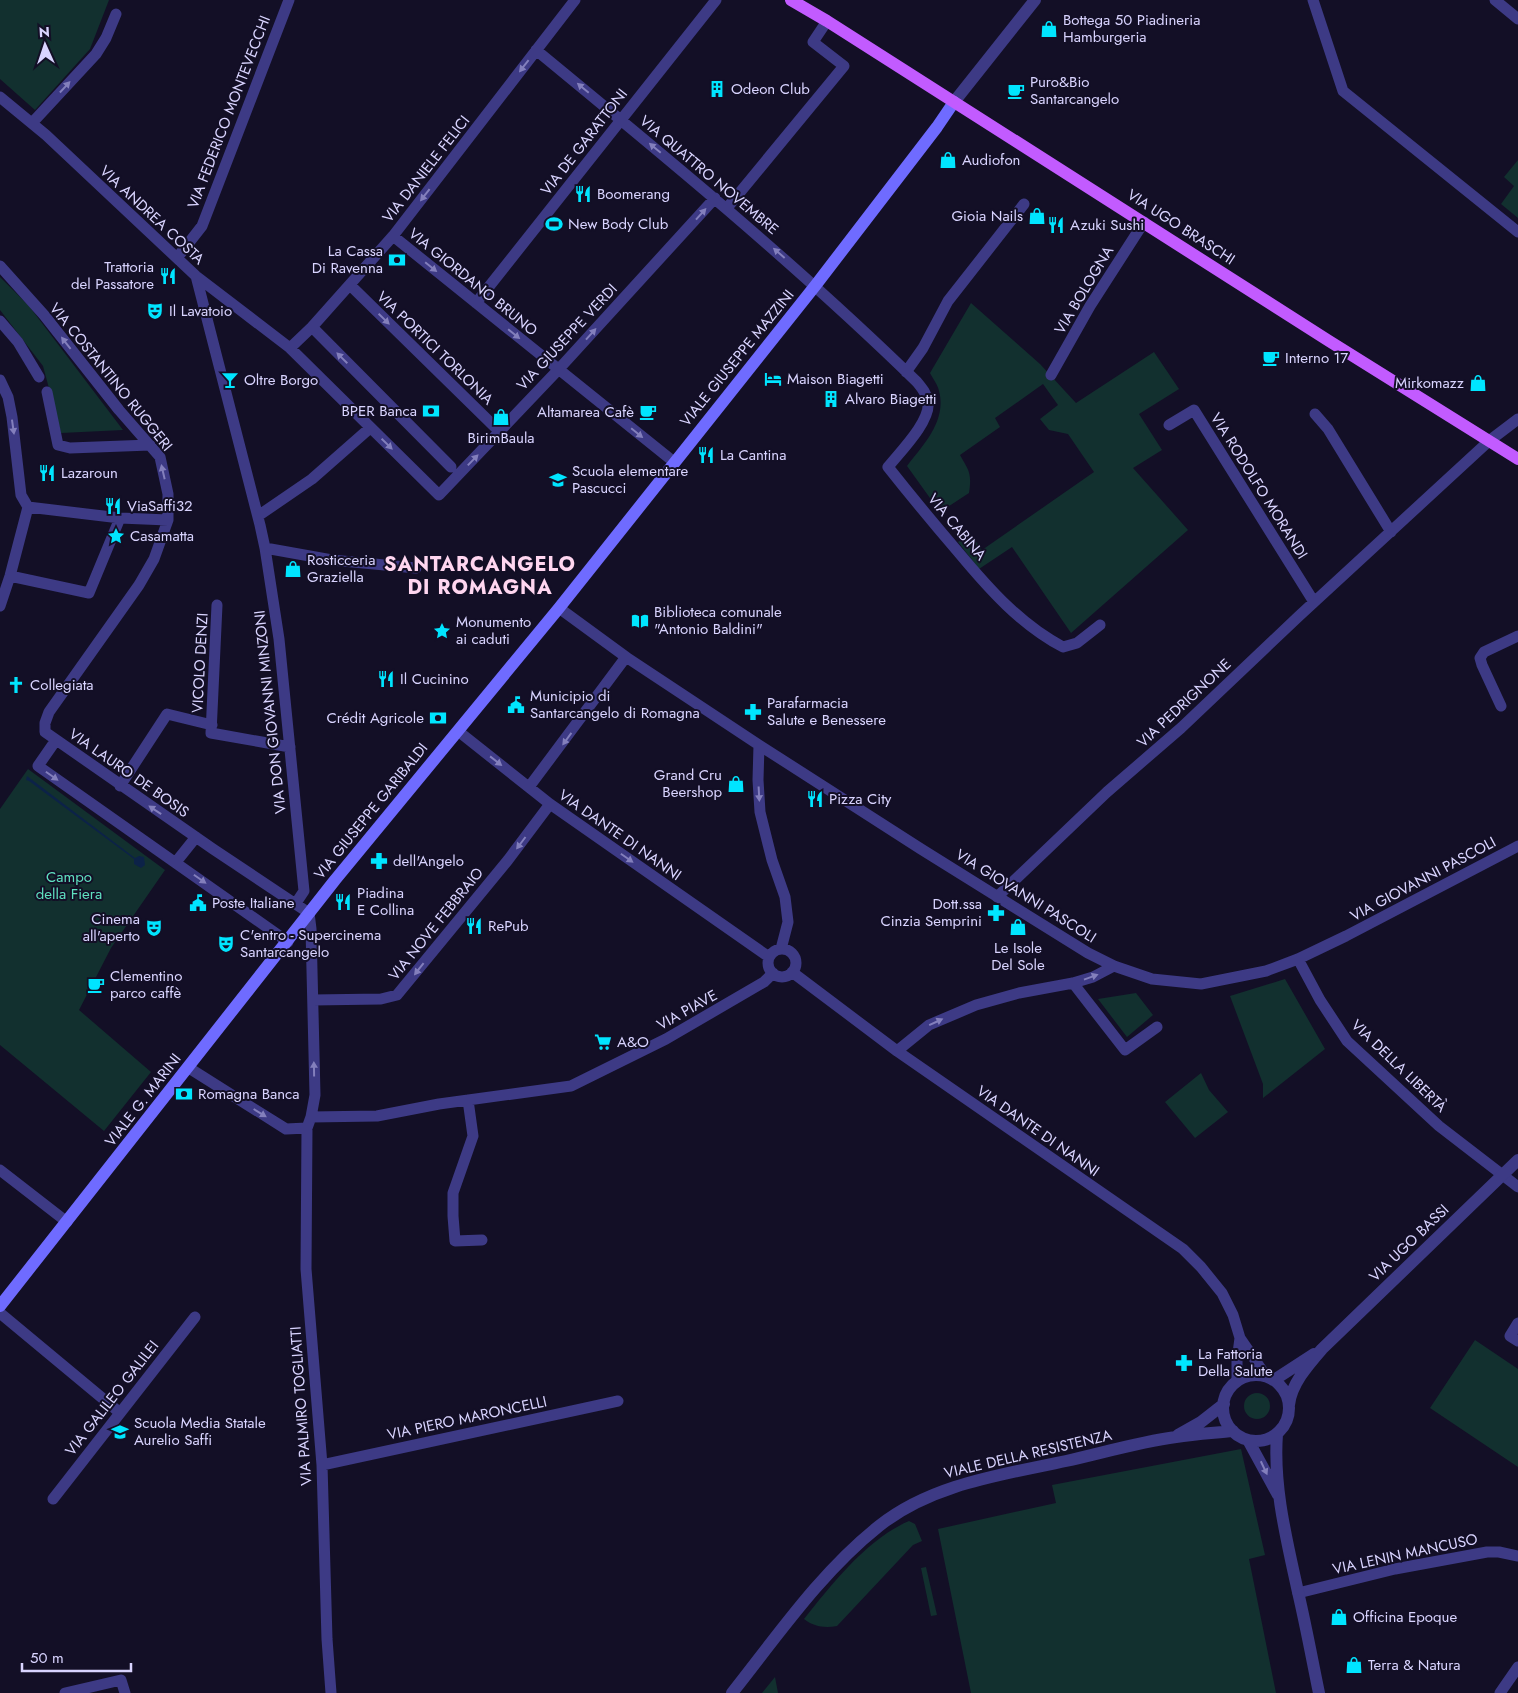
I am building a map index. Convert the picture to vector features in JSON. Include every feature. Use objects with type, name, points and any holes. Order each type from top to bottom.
[{"type":"main road","name":"VIA UGO BRASCHI","points":[[791,0],[1518,459]]},
{"type":"main road","name":"VIALE GIUSEPPE MAZZINI","points":[[458,731],[559,608],[815,286],[937,127],[954,102]]},
{"type":"main road","name":"VIA GIUSEPPE GARIBALDI","points":[[309,913],[458,731]]},
{"type":"main road","name":"VIALE G. MARINI","points":[[0,1306],[309,913]]},
{"type":"street","name":"VIA FEDERICO MONTEVECCHI","points":[[177,258],[202,226],[289,0]]},
{"type":"street","name":"VIA DANIELE FELICI","points":[[290,348],[312,327],[393,236],[575,0]]},
{"type":"street","name":"VIA DE GARATTONI","points":[[476,304],[620,119],[716,0]]},
{"type":"street","points":[[1313,0],[1343,91],[1518,232]]},
{"type":"street","points":[[1495,0],[1518,19]]},
{"type":"street","name":"VIALE GIUSEPPE MAZZINI","points":[[954,102],[1030,2]]},
{"type":"street","points":[[32,123],[96,54],[106,38],[116,14]]},
{"type":"street","points":[[727,208],[844,66],[813,42],[827,21]]},
{"type":"street","name":"VIA QUATTRO NOVEMBRE","points":[[536,50],[727,208],[815,286]]},
{"type":"street","name":"VIA ANDREA COSTA","points":[[0,97],[32,123],[196,276],[290,348],[439,495]]},
{"type":"street","name":"VIA GIUSEPPE VERDI","points":[[439,495],[558,370],[715,198]]},
{"type":"street","points":[[906,372],[923,348],[948,300],[1024,204]]},
{"type":"street","name":"VIA BOLOGNA","points":[[1051,375],[1090,306],[1144,222]]},
{"type":"street","name":"VIA GIORDANO BRUNO","points":[[393,236],[674,462]]},
{"type":"street","name":"VIA COSTANTINO RUGGERI","points":[[0,266],[44,315],[119,410],[160,457],[168,494],[168,520],[154,559],[139,584],[49,712],[45,723],[45,732]]},
{"type":"street","name":"VIA DON GIOVANNI MINZONI","points":[[196,276],[265,548],[279,639],[304,891],[296,903]]},
{"type":"street","name":"VIA PORTICI TORLONIA","points":[[350,285],[500,432]]},
{"type":"street","name":"VIA CABINA","points":[[815,286],[906,372],[924,392],[928,403],[928,414],[888,467],[919,506],[996,597],[1044,637],[1063,647],[1077,642],[1100,625]]},
{"type":"street","points":[[0,321],[18,342],[38,376]]},
{"type":"street","points":[[312,327],[451,467]]},
{"type":"street","points":[[0,380],[8,397],[21,495],[28,508],[10,576],[1,601]]},
{"type":"street","points":[[46,392],[58,445],[70,448],[150,445]]},
{"type":"street","name":"VIA RODOLFO MORANDI","points":[[1169,425],[1194,410],[1314,602]]},
{"type":"street","points":[[1315,414],[1328,429],[1391,532]]},
{"type":"street","name":"VIA PEDRIGNONE","points":[[997,897],[1107,792],[1181,728],[1314,602],[1489,441],[1518,418]]},
{"type":"street","points":[[258,516],[312,478],[370,428]]},
{"type":"street","points":[[28,508],[120,518],[168,520]]},
{"type":"street","points":[[10,576],[89,592],[120,518]]},
{"type":"street","points":[[265,548],[332,560],[416,568]]},
{"type":"street","name":"VICOLO DENZI","points":[[217,605],[211,733],[290,747]]},
{"type":"street","name":"VIA GIOVANNI PASCOLI","points":[[559,608],[626,657],[759,745],[997,897],[1088,953],[1114,966],[1152,979],[1201,984],[1266,971],[1298,959],[1346,936],[1518,846]]},
{"type":"street","points":[[1501,706],[1480,658],[1484,652],[1518,636]]},
{"type":"street","points":[[529,787],[626,657]]},
{"type":"street","points":[[120,786],[167,714],[212,725]]},
{"type":"street","name":"VIA DANTE DI NANNI","points":[[458,731],[550,804],[769,957]]},
{"type":"street","name":"VIA LAURO DE BOSIS","points":[[45,732],[120,786],[309,913]]},
{"type":"street","points":[[56,740],[38,766],[288,942]]},
{"type":"street","points":[[759,745],[758,780],[760,812],[772,860],[785,897],[788,922],[781,949]]},
{"type":"street","name":"VIA NOVE FEBBRAIO","points":[[313,1000],[381,999],[397,995],[508,860],[550,804]]},
{"type":"street","points":[[176,862],[196,837]]},
{"type":"street","name":"VIA PALMIRO TOGLIATTI","points":[[309,913],[312,929],[315,1095],[309,1123],[306,1269],[322,1465],[327,1639],[331,1693]]},
{"type":"street","points":[[781,949],[789,952],[794,958],[795,966],[792,972],[780,977],[772,973],[768,966],[769,957],[773,952],[781,949]]},
{"type":"street","name":"VIA DELLA LIBERTÀ","points":[[1298,959],[1320,1000],[1347,1041],[1439,1126],[1518,1187]]},
{"type":"street","points":[[896,1051],[929,1025],[976,1005],[1024,992],[1073,983],[1093,977],[1114,966]]},
{"type":"street","name":"VIA DANTE DI NANNI","points":[[792,972],[896,1051],[1183,1250],[1201,1267],[1222,1294],[1233,1315],[1240,1338],[1270,1378]]},
{"type":"street","name":"VIA PIAVE","points":[[189,1068],[286,1128],[309,1123],[376,1116],[439,1104],[571,1086],[666,1039],[764,982],[772,973]]},
{"type":"street","points":[[1073,983],[1125,1050],[1156,1027]]},
{"type":"street","points":[[468,1100],[473,1136],[453,1193],[455,1240],[482,1240]]},
{"type":"street","name":"VIA UGO BASSI","points":[[1289,1405],[1290,1394],[1322,1348],[1518,1160]]},
{"type":"street","points":[[0,1170],[67,1222]]},
{"type":"street","points":[[0,1314],[119,1412]]},
{"type":"street","name":"VIA GALILEO GALILEI","points":[[53,1499],[195,1317]]},
{"type":"street","points":[[1518,1323],[1510,1336],[1518,1341]]},
{"type":"street","name":"VIA DANTE DI NANNI","points":[[1237,1381],[1240,1338]]},
{"type":"street","name":"VIA UGO BASSI","points":[[1270,1378],[1322,1348]]},
{"type":"street","points":[[1247,1376],[1270,1378],[1282,1386],[1287,1395],[1289,1416],[1278,1434],[1258,1441],[1248,1440],[1233,1431],[1227,1423],[1224,1414],[1224,1404],[1231,1387],[1237,1381],[1247,1376]]},
{"type":"street","name":"VIA PIERO MARONCELLI","points":[[322,1465],[618,1401]]},
{"type":"street","name":"VIALE DELLA RESISTENZA","points":[[1175,1437],[1200,1423],[1224,1404]]},
{"type":"street","name":"VIALE DELLA RESISTENZA","points":[[732,1693],[822,1580],[851,1550],[880,1525],[920,1500],[947,1489],[1006,1474],[1175,1437],[1233,1431]]},
{"type":"street","points":[[1278,1434],[1279,1496],[1320,1693]]},
{"type":"street","points":[[1248,1440],[1279,1496]]},
{"type":"street","name":"VIA LENIN MANCUSO","points":[[1298,1593],[1395,1569],[1486,1552],[1499,1552],[1518,1556]]},
{"type":"street","points":[[1500,1693],[1518,1667]]},
{"type":"street","points":[[65,1693],[121,1680],[125,1693]]},
{"type":"green space","points":[[0,0],[109,0],[90,49],[35,110],[0,79]]},
{"type":"green space","points":[[1518,160],[1518,218],[1501,204],[1514,186],[1504,177]]},
{"type":"green space","points":[[0,277],[29,306],[123,430],[61,433],[43,366],[0,310]]},
{"type":"green space","points":[[971,303],[1040,364],[1076,403],[1154,352],[1179,389],[1139,414],[1162,450],[1133,468],[1188,530],[1071,633],[1012,547],[979,569],[958,542],[970,533],[982,550],[1094,472],[1068,434],[1049,430],[1040,419],[1058,405],[1043,384],[995,418],[1000,427],[960,455],[969,472],[969,493],[940,512],[907,466],[932,432],[940,412],[939,391],[930,373]]},
{"type":"green space","name":"Campo della Fiera","points":[[28,769],[165,870],[111,948],[79,1010],[151,1072],[104,1131],[0,1045],[0,809]]},
{"type":"green space","points":[[1285,979],[1325,1049],[1263,1098],[1263,1084],[1230,996]]},
{"type":"green space","points":[[1136,993],[1153,1015],[1127,1037],[1098,999]]},
{"type":"green space","points":[[1201,1073],[1209,1090],[1228,1112],[1195,1138],[1165,1102]]},
{"type":"green space","points":[[1475,1340],[1518,1369],[1518,1467],[1430,1408]]},
{"type":"green space","points":[[1257,1393],[1266,1397],[1270,1406],[1266,1415],[1257,1419],[1248,1415],[1244,1406],[1248,1397]]},
{"type":"green space","points":[[1241,1449],[1265,1555],[1249,1559],[1276,1693],[971,1693],[938,1529],[1056,1503],[1052,1485]]},
{"type":"green space","points":[[909,1521],[915,1524],[922,1541],[913,1545],[837,1626],[820,1626],[804,1619],[851,1564],[879,1539]]},
{"type":"green space","points":[[926,1567],[937,1615],[931,1616],[921,1568]]},
{"type":"green space","points":[[775,1677],[778,1693],[762,1693]]},
{"type":"water","points":[[27,776],[135,858],[139,856],[144,857],[145,865],[141,868],[134,864],[134,859],[26,780]]},
{"type":"place","name":"Bottega 50 Piadineria Hamburgeria","points":[[1049,29]]},
{"type":"place","name":"Odeon Club","points":[[717,89]]},
{"type":"place","name":"Puro&Bio Santarcangelo","points":[[1016,91]]},
{"type":"place","name":"Audiofon","points":[[948,160]]},
{"type":"place","name":"Boomerang","points":[[583,194]]},
{"type":"place","name":"Gioia Nails","points":[[1037,216]]},
{"type":"place","name":"New Body Club","points":[[554,224]]},
{"type":"place","name":"Azuki Sushi","points":[[1056,225]]},
{"type":"place","name":"La Cassa Di Ravenna","points":[[397,260]]},
{"type":"place","name":"Trattoria del Passatore","points":[[168,276]]},
{"type":"place","name":"Il Lavatoio","points":[[155,311]]},
{"type":"place","name":"Interno 17","points":[[1271,358]]},
{"type":"place","name":"Maison Biagetti","points":[[773,379]]},
{"type":"place","name":"Oltre Borgo","points":[[230,380]]},
{"type":"place","name":"Mirkomazz","points":[[1478,383]]},
{"type":"place","name":"Alvaro Biagetti","points":[[831,399]]},
{"type":"place","name":"BPER Banca","points":[[431,411]]},
{"type":"place","name":"Altamarea Cafè","points":[[648,412]]},
{"type":"place","name":"BirimBaula","points":[[501,417]]},
{"type":"place","name":"La Cantina","points":[[706,455]]},
{"type":"place","name":"Lazaroun","points":[[47,473]]},
{"type":"place","name":"Scuola elementare Pascucci","points":[[558,480]]},
{"type":"place","name":"ViaSaffi32","points":[[113,506]]},
{"type":"place","name":"Casamatta","points":[[116,536]]},
{"type":"place","name":"Rosticceria Graziella","points":[[293,569]]},
{"type":"place","name":"Biblioteca comunale \"Antonio Baldini\"","points":[[640,621]]},
{"type":"place","name":"Monumento ai caduti","points":[[442,631]]},
{"type":"place","name":"Il Cucinino","points":[[386,679]]},
{"type":"place","name":"Collegiata","points":[[16,685]]},
{"type":"place","name":"Municipio di Santarcangelo di Romagna","points":[[516,705]]},
{"type":"place","name":"Parafarmacia Salute e Benessere","points":[[753,712]]},
{"type":"place","name":"Crédit Agricole","points":[[438,718]]},
{"type":"place","name":"Grand Cru Beershop","points":[[736,784]]},
{"type":"place","name":"Pizza City","points":[[815,799]]},
{"type":"place","name":"dell'Angelo","points":[[379,861]]},
{"type":"place","name":"Piadina E Collina","points":[[343,902]]},
{"type":"place","name":"Poste Italiane","points":[[198,903]]},
{"type":"place","name":"Dott.ssa Cinzia Semprini","points":[[996,913]]},
{"type":"place","name":"RePub","points":[[474,926]]},
{"type":"place","name":"Le Isole Del Sole","points":[[1018,927]]},
{"type":"place","name":"Cinema all'aperto","points":[[154,928]]},
{"type":"place","name":"C'entro - Supercinema Santarcangelo","points":[[226,944]]},
{"type":"place","name":"Clementino parco caffè","points":[[96,985]]},
{"type":"place","name":"A&O","points":[[603,1042]]},
{"type":"place","name":"Romagna Banca","points":[[184,1094]]},
{"type":"place","name":"La Fattoria Della Salute","points":[[1184,1363]]},
{"type":"place","name":"Scuola Media Statale Aurelio Saffi","points":[[120,1432]]},
{"type":"place","name":"Officina Epoque","points":[[1339,1617]]},
{"type":"place","name":"Terra & Natura","points":[[1354,1665]]},
{"type":"district","name":"SANTARCANGELO DI ROMAGNA","points":[[480,576]]}]
